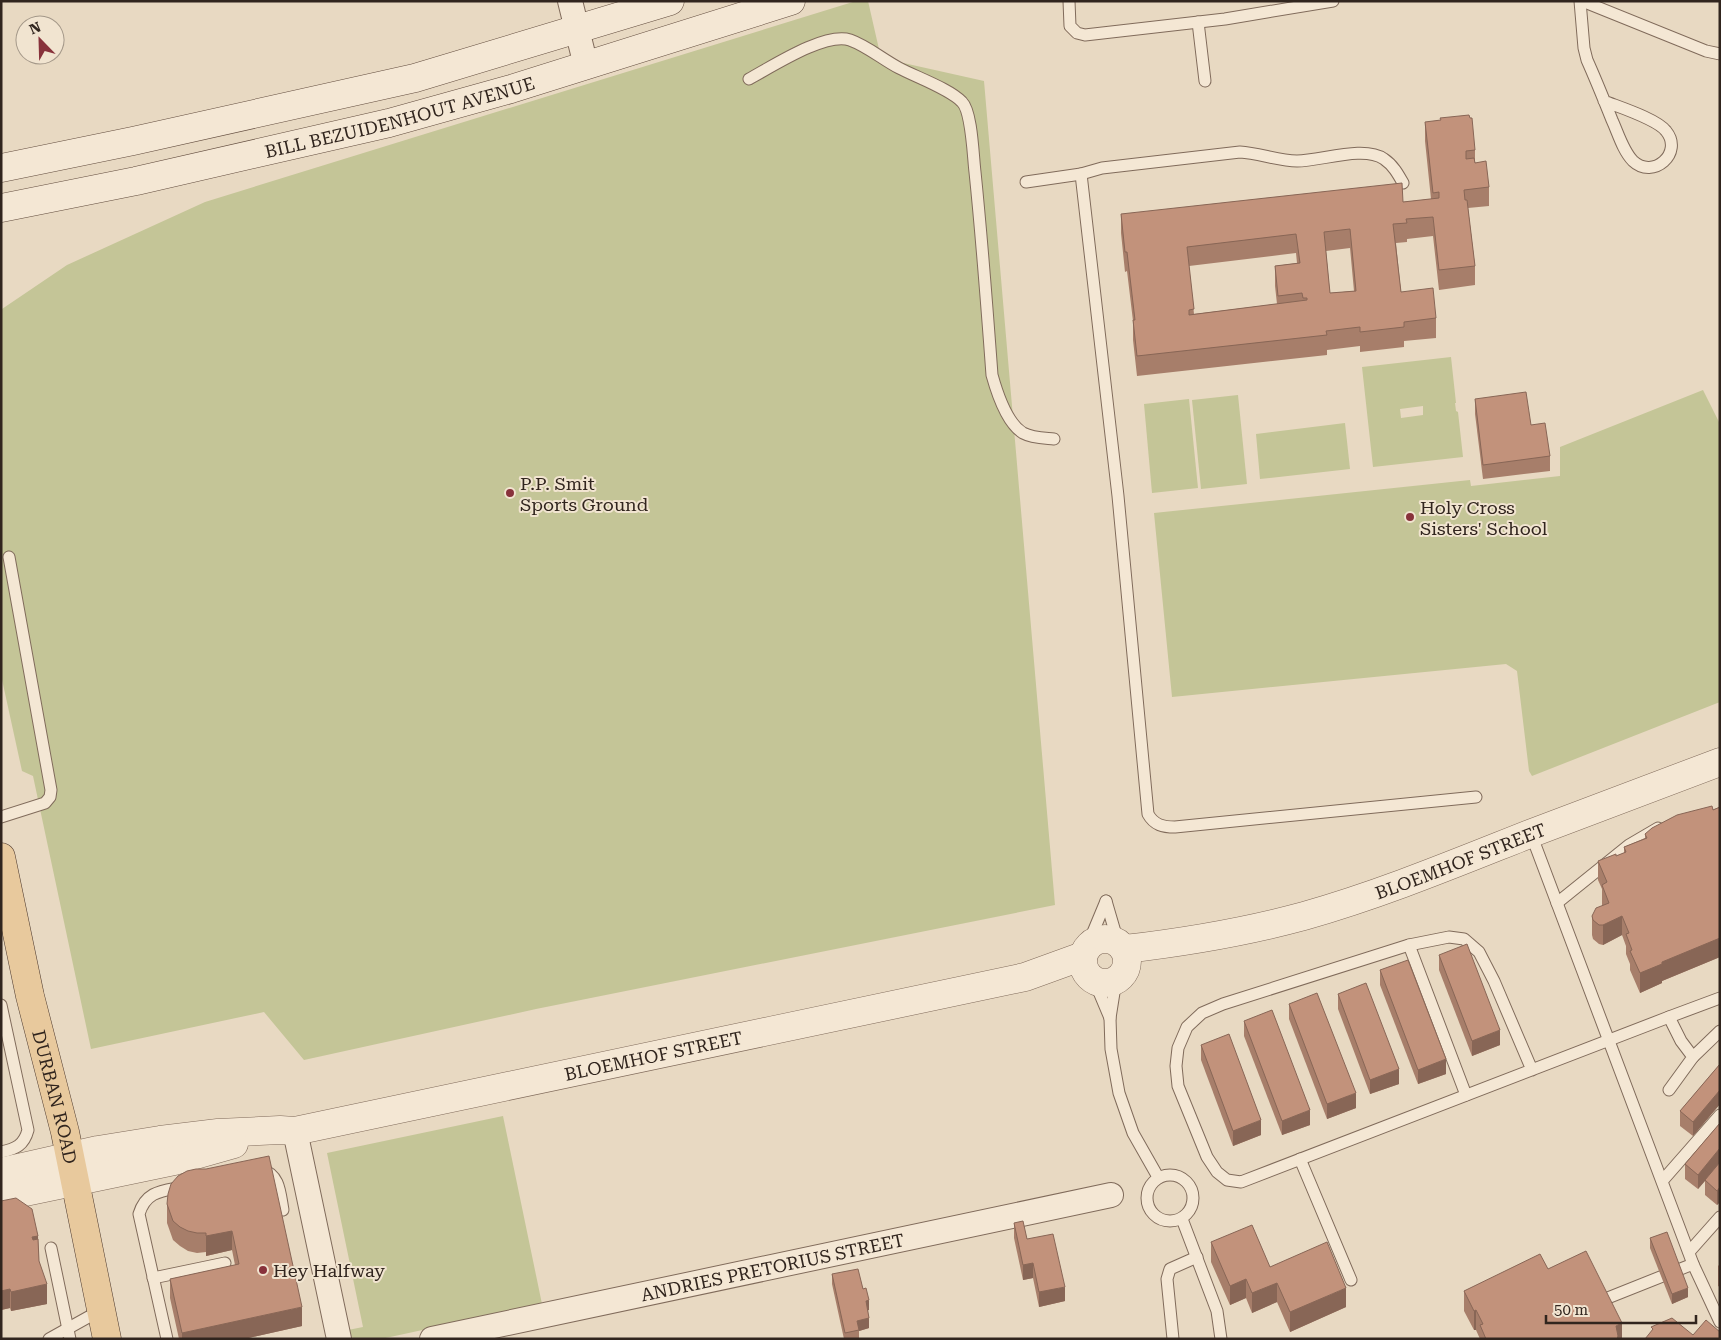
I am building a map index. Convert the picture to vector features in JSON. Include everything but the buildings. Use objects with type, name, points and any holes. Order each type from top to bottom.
[{"type":"main road","name":"DURBAN ROAD","points":[[1,857],[30,996],[65,1132],[107,1339]]},
{"type":"street","points":[[570,1],[586,66]]},
{"type":"street","name":"BILL BEZUIDENHOUT AVENUE","points":[[1,168],[133,141],[415,78],[670,1]]},
{"type":"street","name":"BILL BEZUIDENHOUT AVENUE","points":[[1,208],[136,181],[389,123],[467,102],[586,66],[791,1]]},
{"type":"street","name":"BLOEMHOF STREET","points":[[1,1197],[72,1170],[98,1150],[190,1135],[288,1131],[1025,977],[1105,962],[1301,917],[1411,882],[1720,762]]},
{"type":"street","points":[[288,1131],[339,1339]]},
{"type":"street","name":"BLOEMHOF STREET","points":[[1,1172],[72,1170]]},
{"type":"street","name":"ANDRIES PRETORIUS STREET","points":[[432,1339],[1111,1195]]},
{"type":"lane","points":[[1069,1],[1070,26],[1077,33],[1085,35],[1198,22],[1332,1]]},
{"type":"lane","points":[[1604,101],[1658,123],[1666,131],[1672,145],[1670,155],[1664,163],[1654,167],[1638,165],[1632,160],[1620,139],[1604,101],[1587,60],[1584,48],[1581,1],[1706,51],[1720,54]]},
{"type":"lane","points":[[1198,22],[1205,81]]},
{"type":"lane","points":[[749,78],[820,42],[833,39],[847,39],[860,44],[881,59],[954,95],[963,103],[970,128],[984,261],[992,375],[996,390],[1004,408],[1016,427],[1032,436],[1054,439]]},
{"type":"lane","points":[[1026,182],[1081,174],[1102,168],[1240,152],[1295,161],[1357,153],[1372,154],[1384,158],[1394,167],[1403,183]]},
{"type":"lane","points":[[1081,174],[1118,496],[1148,814],[1151,821],[1166,827],[1175,827],[1476,797]]},
{"type":"lane","points":[[1,817],[45,802],[50,797],[51,790],[9,557]]},
{"type":"lane","points":[[1557,903],[1629,845],[1664,825],[1672,823]]},
{"type":"lane","points":[[1531,834],[1663,1180],[1693,1264],[1720,1322]]},
{"type":"lane","points":[[1532,1070],[1494,981],[1479,952],[1464,939],[1449,937],[1409,946],[1223,1004],[1202,1013],[1188,1027],[1178,1048],[1176,1066],[1178,1086],[1207,1157],[1217,1172],[1227,1180],[1241,1182],[1720,998]]},
{"type":"lane","points":[[1409,946],[1466,1094]]},
{"type":"lane","points":[[1105,962],[1111,1049],[1119,1093],[1133,1133],[1158,1177]]},
{"type":"lane","points":[[1105,962],[1110,1018]]},
{"type":"lane","points":[[1,1005],[28,1130],[26,1137],[18,1147],[1,1152]]},
{"type":"lane","points":[[1669,1016],[1681,1041],[1693,1057]]},
{"type":"lane","points":[[1669,1090],[1693,1057],[1720,1032]]},
{"type":"lane","points":[[1663,1180],[1720,1115]]},
{"type":"lane","points":[[1300,1159],[1351,1280]]},
{"type":"lane","points":[[248,1173],[262,1170],[271,1173],[278,1184],[283,1210]]},
{"type":"lane","points":[[1165,1175],[1181,1177],[1192,1188],[1193,1204],[1182,1219],[1162,1220],[1151,1210],[1147,1196],[1148,1189],[1158,1177],[1165,1175]]},
{"type":"lane","points":[[166,1339],[139,1214],[146,1200],[156,1192],[193,1184]]},
{"type":"lane","points":[[1689,1252],[1720,1217]]},
{"type":"lane","points":[[1182,1219],[1217,1311],[1221,1339]]},
{"type":"lane","points":[[51,1248],[69,1333]]},
{"type":"lane","points":[[1173,1339],[1167,1278],[1170,1269],[1197,1257]]},
{"type":"lane","points":[[153,1278],[225,1263]]},
{"type":"lane","points":[[1585,1307],[1693,1264]]},
{"type":"lane","points":[[50,1339],[69,1333],[101,1310]]},
{"type":"green space","name":"P.P. Smit Sports Ground","points":[[856,1],[868,1],[881,58],[984,81],[1055,905],[536,1009],[304,1060],[264,1012],[91,1049],[33,776],[22,771],[1,675],[2,309],[67,265],[205,202]]},
{"type":"green space","points":[[1451,357],[1455,403],[1456,411],[1458,412],[1463,457],[1373,467],[1362,367]],"holes":[[[1423,406],[1423,415],[1401,418],[1400,409]]]},
{"type":"green space","points":[[1703,390],[1720,424],[1720,702],[1532,776],[1529,771],[1517,671],[1506,664],[1172,697],[1154,513],[1470,480],[1471,486],[1560,476],[1560,447]]},
{"type":"green space","points":[[1238,395],[1247,484],[1201,489],[1192,400]]},
{"type":"green space","points":[[1189,399],[1198,488],[1152,493],[1144,404]]},
{"type":"green space","points":[[1345,423],[1350,469],[1260,479],[1256,434]]},
{"type":"green space","points":[[503,1116],[542,1304],[381,1339],[353,1339],[348,1330],[363,1327],[327,1153]]},
{"type":"place","name":"P.P. Smit Sports Ground","points":[[510,493]]},
{"type":"place","name":"Holy Cross Sisters' School","points":[[1410,517]]},
{"type":"place","name":"Hey Halfway","points":[[263,1270]]}]
